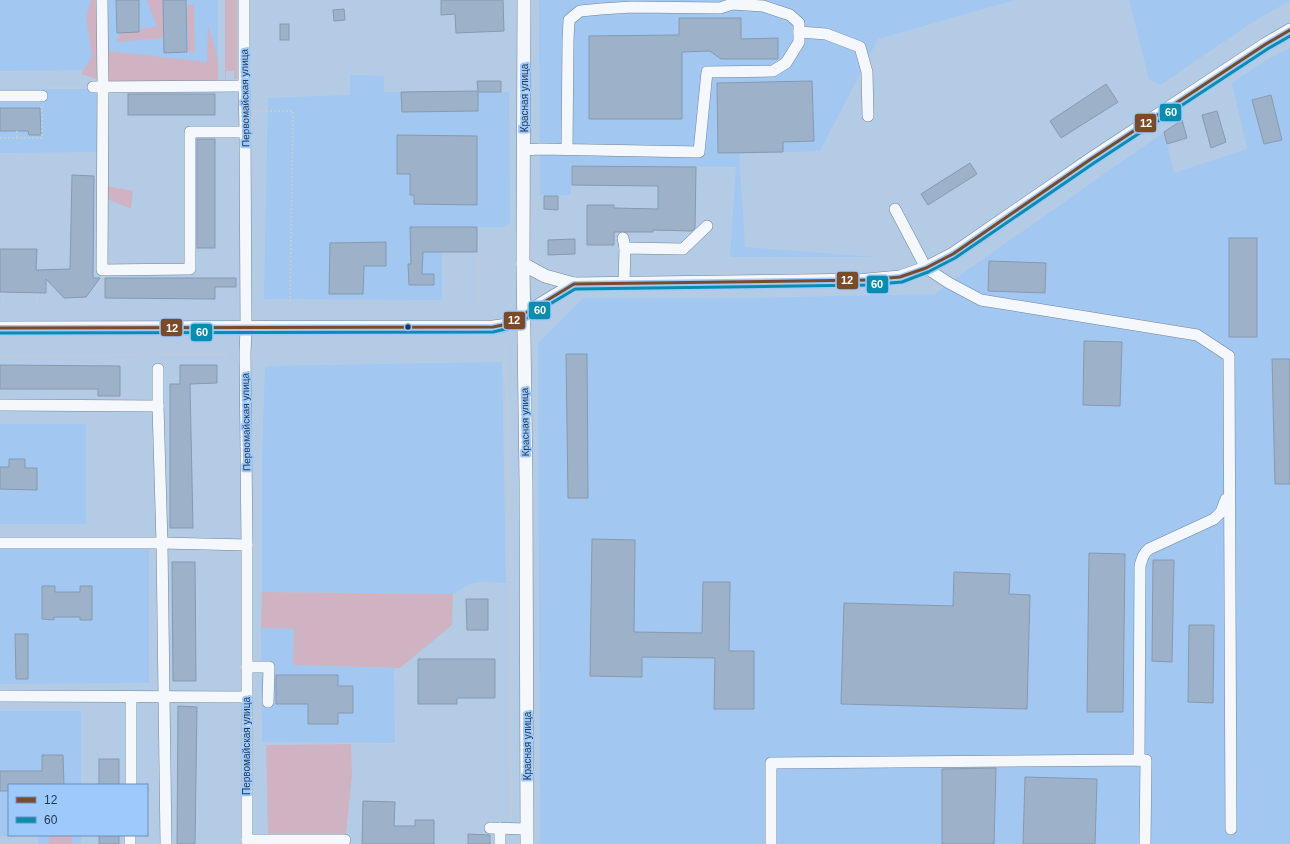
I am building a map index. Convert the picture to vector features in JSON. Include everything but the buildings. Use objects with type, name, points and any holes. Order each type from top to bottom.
[{"type":"main road","name":"Красная улица","points":[[524,0],[523,264],[526,482],[527,844]]},
{"type":"main road","points":[[523,264],[545,276],[574,284],[867,280],[900,277],[926,268],[953,254],[1092,159],[1266,44],[1290,30]]},
{"type":"main road","points":[[0,328],[493,327],[508,324],[574,284]]},
{"type":"street","points":[[102,0],[98,87],[102,270],[190,269],[190,132],[246,132]]},
{"type":"street","name":"Первомайская улица","points":[[244,0],[244,86],[246,132],[245,354],[247,545],[247,842]]},
{"type":"street","points":[[524,150],[567,149],[699,152],[707,72],[773,72],[786,63],[799,42],[798,23],[790,15],[763,6],[732,4],[720,8],[632,7],[580,11],[569,20],[567,149]]},
{"type":"street","points":[[799,32],[826,34],[860,48],[867,72],[868,116]]},
{"type":"street","points":[[98,87],[244,86]]},
{"type":"street","points":[[0,96],[42,96]]},
{"type":"street","points":[[895,209],[926,268],[981,300],[1196,335],[1228,356],[1231,829]]},
{"type":"street","points":[[624,283],[624,243],[683,249],[707,226]]},
{"type":"street","points":[[158,370],[166,844]]},
{"type":"street","points":[[0,405],[158,406]]},
{"type":"street","points":[[1139,760],[1140,574],[1144,552],[1214,519],[1221,512],[1229,493]]},
{"type":"street","points":[[0,543],[162,543],[247,545]]},
{"type":"street","points":[[247,667],[269,667],[268,702]]},
{"type":"street","points":[[0,696],[246,697]]},
{"type":"street","points":[[130,784],[131,697]]},
{"type":"street","points":[[771,844],[771,763],[1146,760],[1145,844]]},
{"type":"street","points":[[500,844],[500,828],[527,828]]},
{"type":"street","points":[[247,842],[345,840]]},
{"type":"path","points":[[0,138],[42,138],[42,96]]},
{"type":"path","points":[[245,110],[293,111],[290,305]]},
{"type":"path","points":[[17,131],[17,138]]},
{"type":"path","points":[[478,306],[479,242]]},
{"type":"path","points":[[2,303],[3,292]]},
{"type":"path","points":[[37,292],[37,304]]},
{"type":"path","points":[[500,828],[510,556],[506,347]]},
{"type":"path","points":[[0,357],[227,354]]},
{"type":"shaded area","points":[[0,0],[218,0],[218,69],[0,71]]},
{"type":"shaded area","points":[[91,0],[102,0],[107,51],[207,62],[208,25],[218,60],[218,86],[127,89],[81,74],[92,56],[86,18]]},
{"type":"shaded area","points":[[147,0],[163,0],[164,38],[117,42],[119,33],[157,26]]},
{"type":"shaded area","points":[[225,0],[237,0],[237,79],[234,79],[234,71],[226,71],[225,79]]},
{"type":"shaded area","points":[[539,0],[1015,0],[878,39],[820,151],[739,154],[745,247],[875,257],[730,257],[736,167],[571,165],[571,195],[540,195]]},
{"type":"shaded area","points":[[1129,0],[1290,1],[1259,18],[1160,85],[1149,79]]},
{"type":"shaded area","points":[[187,5],[194,5],[195,52],[188,52]]},
{"type":"shaded area","points":[[1290,48],[1290,844],[540,844],[538,343],[583,298],[749,298],[935,294],[1164,132],[1174,173],[1247,149],[1232,83],[1270,58]]},
{"type":"shaded area","points":[[350,75],[384,76],[384,92],[509,92],[510,223],[503,227],[477,227],[477,252],[442,252],[442,300],[264,299],[268,98],[350,95]]},
{"type":"shaded area","points":[[0,89],[98,89],[98,152],[0,153]]},
{"type":"shaded area","points":[[106,186],[133,191],[131,209],[98,195]]},
{"type":"shaded area","points":[[502,362],[506,583],[480,582],[469,584],[453,594],[262,592],[262,462],[265,366]]},
{"type":"shaded area","points":[[0,424],[86,424],[86,524],[0,524]]},
{"type":"shaded area","points":[[0,548],[149,548],[149,683],[0,684]]},
{"type":"shaded area","points":[[262,592],[453,594],[452,625],[400,668],[293,665],[294,629],[261,628]]},
{"type":"shaded area","points":[[261,628],[294,629],[294,665],[394,668],[395,743],[262,742]]},
{"type":"shaded area","points":[[0,711],[81,711],[81,784],[8,784],[8,836],[0,836]]},
{"type":"shaded area","points":[[351,744],[352,775],[346,835],[268,834],[266,745]]},
{"type":"shaded area","points":[[38,836],[81,836],[81,844],[38,844]]},
{"type":"shaded area","points":[[49,836],[72,836],[72,844],[49,844]]},
{"type":"transit line","name":"12","points":[[0,328],[493,327],[508,324],[574,284],[867,280],[900,277],[926,268],[953,254],[1091,159],[1266,44],[1290,30]]},
{"type":"transit line","name":"60","points":[[0,333],[493,332],[510,328],[575,289],[867,285],[902,282],[928,272],[955,258],[1094,163],[1269,48],[1290,36]]}]
